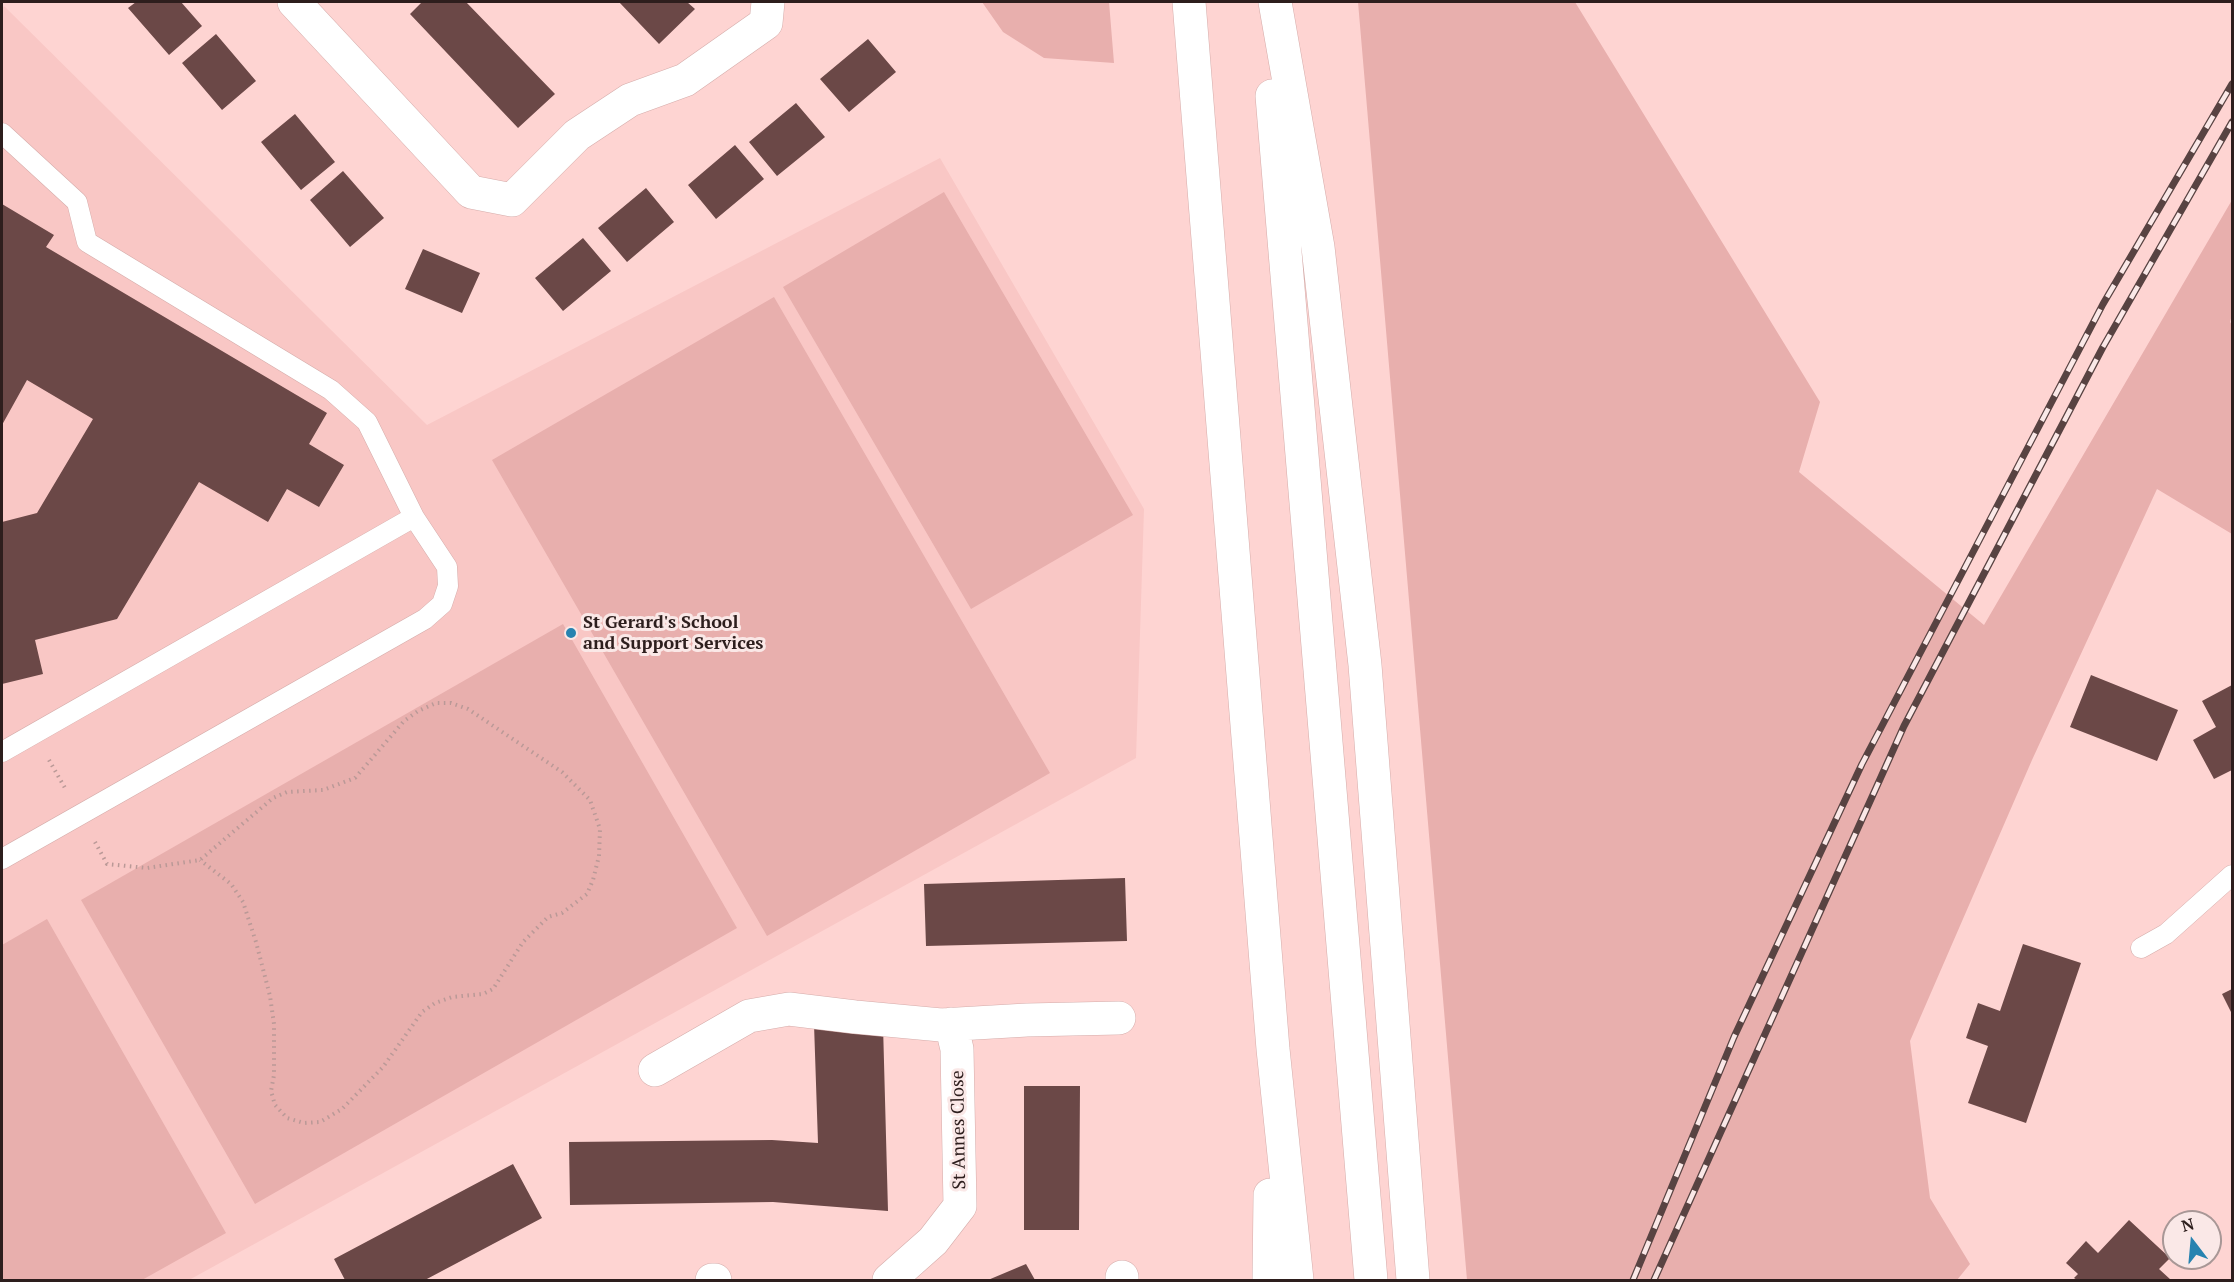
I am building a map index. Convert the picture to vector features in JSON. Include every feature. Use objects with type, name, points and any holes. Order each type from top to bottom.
[{"type":"main road","points":[[294,2],[471,192],[512,200],[577,135],[630,100],[686,80],[766,23],[768,2]]},
{"type":"main road","points":[[1189,2],[1273,1049],[1297,1281]]},
{"type":"main road","points":[[1264,2],[1371,1281]]},
{"type":"main road","points":[[1275,2],[1318,247],[1365,665],[1413,1281]]},
{"type":"main road","points":[[656,1070],[749,1016],[789,1009],[855,1017],[951,1024],[1119,1018]]},
{"type":"main road","name":"St Annes Close","points":[[889,1281],[933,1240],[960,1206],[957,1049],[951,1024]]},
{"type":"main road","points":[[1269,1281],[1273,1049]]},
{"type":"lane","points":[[2,133],[77,202],[87,242],[331,390],[367,422],[414,517],[447,567],[448,586],[442,604],[425,620],[2,858]]},
{"type":"lane","points":[[2,752],[414,517]]},
{"type":"lane","points":[[2141,948],[2166,934],[2232,876]]},
{"type":"path","points":[[34,734],[107,864],[147,868],[200,860],[273,798],[287,792],[323,790],[354,778],[404,721],[418,711],[436,703],[451,703],[468,709],[562,772],[590,800],[600,829],[599,856],[593,880],[586,894],[562,912],[548,917],[523,942],[493,989],[483,994],[452,997],[435,1003],[422,1012],[383,1067],[342,1109],[320,1122],[304,1123],[288,1118],[275,1105],[271,1091],[274,1075],[274,1024],[270,996],[256,942],[243,902],[231,884],[200,860]]},
{"type":"shaded area","points":[[982,2],[1109,2],[1114,63],[1044,58],[1003,32]]},
{"type":"shaded area","points":[[1358,2],[1575,2],[1820,402],[1799,472],[1984,625],[2232,200],[2232,315],[2230,322],[2232,325],[2232,534],[2157,489],[2032,760],[1910,1041],[1930,1198],[1970,1264],[1957,1280],[1467,1280]]},
{"type":"shaded area","name":"St Gerard's School and Support Services","points":[[4,6],[427,425],[940,158],[1144,509],[1136,758],[189,1280],[2,1280],[2,10]]},
{"type":"shaded area","points":[[944,192],[1133,515],[971,609],[783,287]]},
{"type":"shaded area","points":[[774,297],[1050,773],[767,936],[492,460]]},
{"type":"shaded area","points":[[563,624],[737,928],[255,1204],[81,900]]},
{"type":"shaded area","points":[[47,919],[226,1233],[142,1280],[2,1280],[2,945]]},
{"type":"building","points":[[136,2],[181,2],[202,26],[169,55],[128,8]]},
{"type":"building","points":[[422,2],[466,2],[555,94],[518,128],[410,14]]},
{"type":"building","points":[[619,2],[687,2],[695,9],[659,44]]},
{"type":"building","points":[[216,34],[256,81],[222,110],[182,63]]},
{"type":"building","points":[[868,39],[896,72],[849,112],[820,79]]},
{"type":"building","points":[[796,103],[825,137],[777,176],[749,142]]},
{"type":"building","points":[[295,114],[335,162],[301,190],[261,142]]},
{"type":"building","points":[[735,145],[764,179],[716,219],[688,185]]},
{"type":"building","points":[[343,171],[384,218],[350,247],[310,200]]},
{"type":"building","points":[[646,188],[674,222],[627,262],[598,228]]},
{"type":"building","points":[[2,204],[54,235],[46,247],[327,413],[309,444],[344,465],[319,507],[287,489],[268,522],[199,482],[117,619],[35,640],[43,674],[2,684],[2,522],[37,513],[93,419],[27,380],[2,425]]},
{"type":"building","points":[[583,238],[611,271],[563,311],[535,278]]},
{"type":"building","points":[[423,249],[480,273],[462,313],[405,289]]},
{"type":"building","points":[[2091,675],[2178,710],[2157,761],[2070,727]]},
{"type":"building","points":[[2232,685],[2232,770],[2214,779],[2193,740],[2216,727],[2202,701]]},
{"type":"building","points":[[1125,878],[1127,941],[926,946],[924,884]]},
{"type":"building","points":[[2023,944],[2081,963],[2026,1123],[1968,1103],[1988,1046],[1966,1038],[1978,1003],[2000,1011]]},
{"type":"building","points":[[2232,989],[2232,1014],[2222,994]]},
{"type":"building","points":[[814,1024],[883,1025],[888,1211],[773,1202],[570,1205],[569,1142],[772,1140],[818,1143]]},
{"type":"building","points":[[1024,1086],[1080,1086],[1079,1230],[1024,1230]]},
{"type":"building","points":[[513,1164],[542,1218],[425,1280],[345,1280],[334,1259]]},
{"type":"building","points":[[2129,1220],[2162,1251],[2162,1266],[2159,1269],[2171,1280],[2077,1280],[2074,1278],[2078,1274],[2066,1263],[2086,1241],[2098,1253]]},
{"type":"building","points":[[1026,1264],[1035,1280],[988,1280]]},
{"type":"railway","points":[[1633,1280],[1734,1037],[1862,764],[2103,304],[2232,84]]},
{"type":"railway","points":[[1654,1280],[1904,726],[2103,347],[2232,122]]},
{"type":"place","name":"St Gerard's School and Support Services","points":[[571,633]]}]
